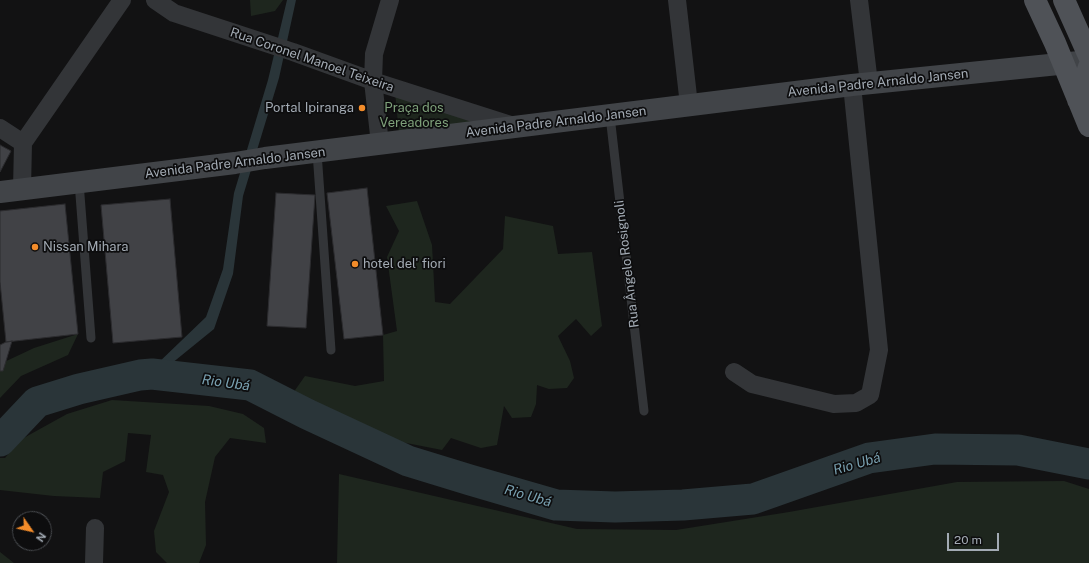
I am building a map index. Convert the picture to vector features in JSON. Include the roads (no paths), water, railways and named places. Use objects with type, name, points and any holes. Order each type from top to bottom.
[{"type":"main road","points":[[1035,0],[1089,126]]},
{"type":"main road","points":[[1064,0],[1089,56]]},
{"type":"main road","name":"Avenida Padre Arnaldo Jansen","points":[[0,192],[22,188],[235,163],[265,158],[861,84],[1089,61]]},
{"type":"main road","points":[[1078,100],[1089,67]]},
{"type":"street","points":[[22,188],[23,143],[122,0]]},
{"type":"street","name":"Rua Coronel Manoel Teixeira","points":[[155,0],[174,13],[293,52],[373,81],[518,127]]},
{"type":"street","points":[[380,144],[373,81],[374,54],[390,0]]},
{"type":"street","points":[[676,0],[689,105]]},
{"type":"street","points":[[734,372],[752,384],[834,404],[856,403],[870,395],[879,350],[861,84],[860,0]]},
{"type":"street","points":[[0,128],[23,143]]},
{"type":"street","points":[[94,563],[95,528]]},
{"type":"lane","name":"Rua Ângelo Rosignoli","points":[[610,116],[644,412]]},
{"type":"lane","points":[[317,152],[331,350]]},
{"type":"lane","points":[[78,182],[91,338]]},
{"type":"waterway","name":"Rio Ubá","points":[[0,441],[37,402],[79,389],[140,375],[152,374],[250,385],[307,414],[408,461],[556,505],[615,507],[683,505],[753,499],[869,458],[935,449],[1018,450],[1089,464]]},
{"type":"place","name":"Portal Ipiranga","points":[[362,108]]},
{"type":"place","name":"Nissan Mihara","points":[[35,247]]},
{"type":"place","name":"hotel del' fiori","points":[[355,264]]},
{"type":"park label","name":"Praça dos Vereadores","points":[[414,116]]}]
